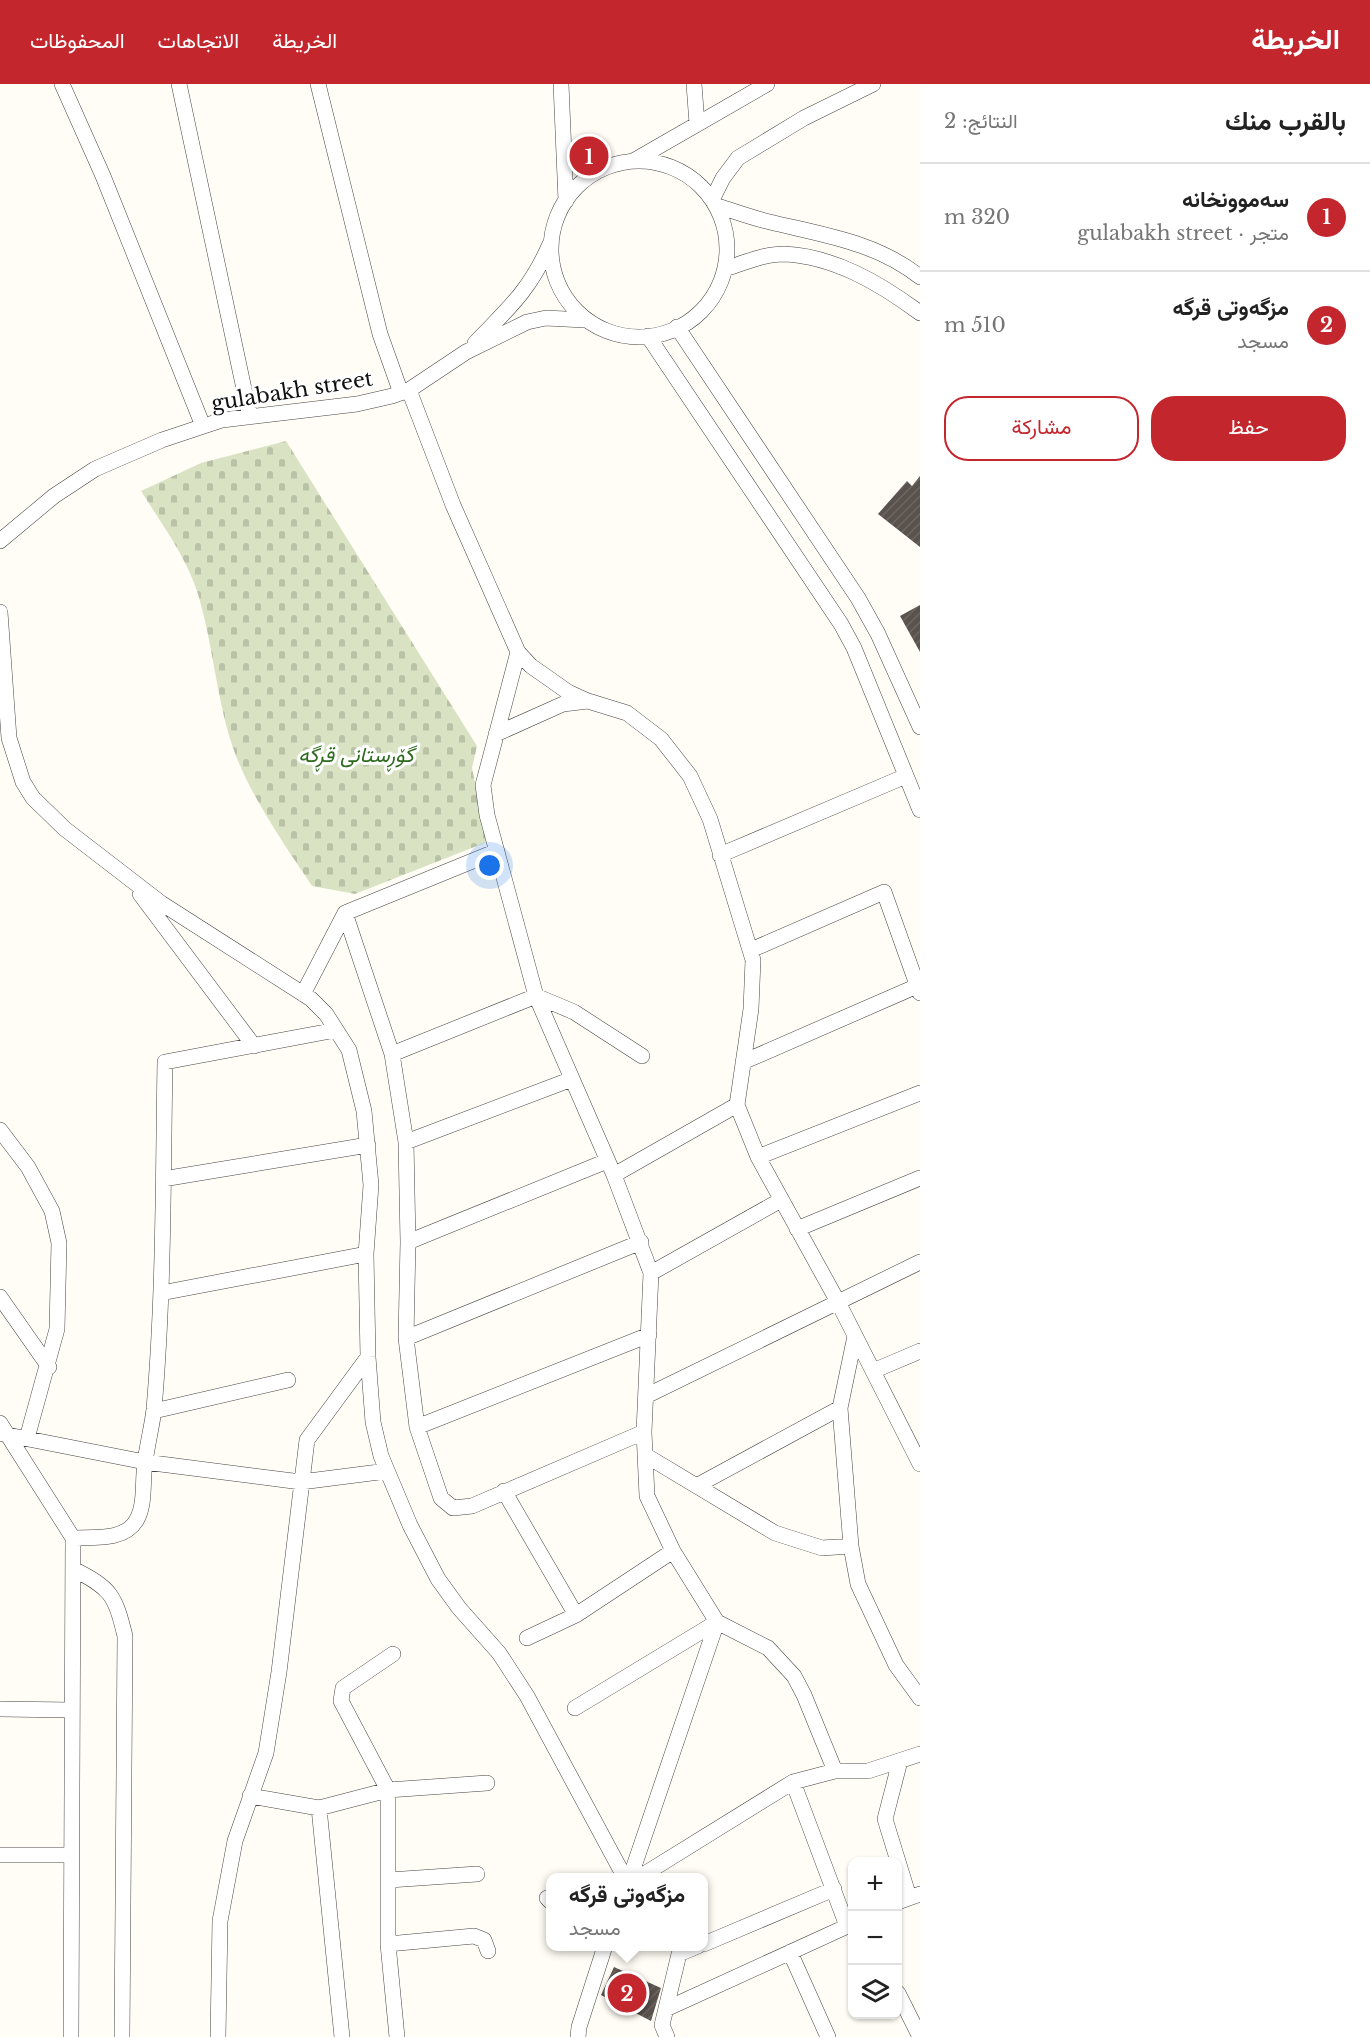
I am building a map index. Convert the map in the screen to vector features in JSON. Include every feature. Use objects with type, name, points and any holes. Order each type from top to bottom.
[{"type":"street","points":[[62,84],[103,176],[203,426]]},
{"type":"street","points":[[179,84],[250,417]]},
{"type":"street","points":[[318,84],[380,334],[518,652],[540,674],[588,701],[627,712],[661,739],[690,776],[710,819],[751,950],[751,1009],[737,1105],[758,1157],[838,1302],[920,1464]]},
{"type":"street","points":[[561,84],[566,201]]},
{"type":"street","points":[[693,84],[697,124]]},
{"type":"street","points":[[734,103],[745,84]]},
{"type":"street","points":[[635,160],[667,164],[696,180],[714,203],[727,237],[725,269],[712,299],[688,322],[677,327],[658,335],[626,337],[584,320],[570,305],[554,276],[550,244],[558,212],[576,185],[603,167],[635,160],[767,84]]},
{"type":"street","points":[[714,203],[723,178],[738,158],[804,118],[873,84]]},
{"type":"street","points":[[714,203],[766,221],[865,246],[889,255],[920,277]]},
{"type":"street","name":"gulabakh street","points":[[466,352],[522,295],[537,274],[550,244]]},
{"type":"street","points":[[725,269],[783,254],[802,257],[861,275],[885,288],[920,313]]},
{"type":"street","name":"gulabakh street","points":[[0,541],[54,496],[94,469],[162,440],[222,420],[357,404],[405,392],[466,352],[527,322],[546,318],[584,320]]},
{"type":"street","points":[[677,327],[858,598],[878,634],[920,727]]},
{"type":"street","points":[[648,336],[841,624],[854,648],[920,810]]},
{"type":"street","points":[[0,612],[9,738],[23,782],[48,814],[128,877],[201,930],[303,994],[326,1014],[349,1050],[357,1079],[368,1145],[371,1185],[366,1254],[368,1357],[373,1422],[387,1471],[410,1525],[438,1579],[459,1608],[499,1653],[527,1696],[622,1873]]},
{"type":"street","points":[[518,652],[483,785],[497,851],[536,996],[611,1168],[651,1273],[644,1432],[647,1496],[672,1551],[717,1622],[768,1648],[782,1660],[804,1695],[835,1771]]},
{"type":"street","points":[[496,734],[563,704],[588,701]]},
{"type":"street","points":[[720,855],[906,776]]},
{"type":"street","points":[[303,994],[345,913],[497,851]]},
{"type":"street","points":[[128,877],[254,1046]]},
{"type":"street","points":[[743,1062],[919,989],[884,892],[751,950]]},
{"type":"street","points":[[345,913],[392,1054],[406,1142],[408,1242],[406,1338],[417,1426],[441,1498],[453,1508],[472,1506],[644,1432]]},
{"type":"street","points":[[392,1054],[536,996],[574,1012],[642,1056]]},
{"type":"street","points":[[74,1538],[113,1536],[129,1530],[137,1520],[141,1508],[145,1462],[154,1411],[161,1293],[165,1062],[336,1030]]},
{"type":"street","points":[[406,1142],[572,1079]]},
{"type":"street","points":[[758,1157],[920,1093]]},
{"type":"street","points":[[408,1242],[611,1168],[737,1105]]},
{"type":"street","points":[[0,1130],[28,1167],[52,1211],[59,1243],[57,1329],[49,1367],[27,1438]]},
{"type":"street","points":[[163,1179],[368,1145]]},
{"type":"street","points":[[797,1229],[920,1178]]},
{"type":"street","points":[[651,1273],[781,1200]]},
{"type":"street","points":[[406,1338],[641,1242]]},
{"type":"street","points":[[161,1293],[366,1254]]},
{"type":"street","points":[[646,1396],[920,1262]]},
{"type":"street","points":[[0,1297],[49,1367]]},
{"type":"street","points":[[417,1426],[649,1335]]},
{"type":"street","points":[[855,1335],[840,1408],[851,1546],[858,1584],[896,1665],[920,1698]]},
{"type":"street","points":[[873,1371],[920,1351]]},
{"type":"street","points":[[218,2037],[220,1921],[235,1840],[267,1753],[307,1440],[368,1357]]},
{"type":"street","points":[[154,1411],[288,1380]]},
{"type":"street","points":[[698,1485],[840,1408]]},
{"type":"street","points":[[3,1430],[27,1438],[145,1462],[301,1482],[387,1471]]},
{"type":"street","points":[[3,1430],[74,1538],[71,1710],[71,2037]]},
{"type":"street","points":[[645,1455],[775,1533],[822,1548],[851,1546]]},
{"type":"street","points":[[504,1491],[576,1615]]},
{"type":"street","points":[[527,1638],[576,1615],[672,1551]]},
{"type":"street","points":[[73,1569],[100,1582],[113,1597],[125,1636],[122,2037]]},
{"type":"street","points":[[575,1708],[717,1622]]},
{"type":"street","points":[[632,1873],[717,1622]]},
{"type":"street","points":[[393,1654],[343,1688],[341,1701],[388,1790],[388,1944],[397,2037]]},
{"type":"street","points":[[0,1709],[71,1710]]},
{"type":"street","points":[[646,1873],[793,1782],[835,1771],[868,1771],[920,1754]]},
{"type":"street","points":[[900,1761],[885,1819],[909,1898]]},
{"type":"street","points":[[793,1782],[848,1920]]},
{"type":"street","points":[[250,1796],[319,1808],[388,1790],[487,1783]]},
{"type":"street","points":[[319,1808],[342,2037]]},
{"type":"street","points":[[0,1855],[71,1855]]},
{"type":"street","points":[[389,1880],[477,1874]]},
{"type":"street","points":[[708,1942],[834,1889]]},
{"type":"street","points":[[666,2009],[848,1926]]},
{"type":"street","points":[[388,1944],[474,1936],[484,1940],[488,1951]]},
{"type":"street","points":[[578,2037],[579,2027],[604,1951]]},
{"type":"street","points":[[666,2037],[662,2025],[680,1951]]},
{"type":"street","points":[[790,1952],[828,2037]]},
{"type":"street","points":[[902,2004],[917,2035]]},
{"type":"green space","name":"گۆڕستانی قڕگە","points":[[286,441],[477,746],[472,768],[487,842],[355,894],[312,886],[252,790],[229,736],[197,591],[179,552],[141,491],[201,463]]},
{"type":"building","points":[[920,476],[920,547],[878,514],[907,481],[912,486]]},
{"type":"building","points":[[920,605],[920,652],[900,616]]},
{"type":"building","points":[[614,1967],[661,1988],[651,2021],[601,1995]]},
{"type":"place","name":"سەموونخانە","points":[[589,156]]},
{"type":"place","name":"مزگەوتی قرگە","points":[[627,1993]]}]
